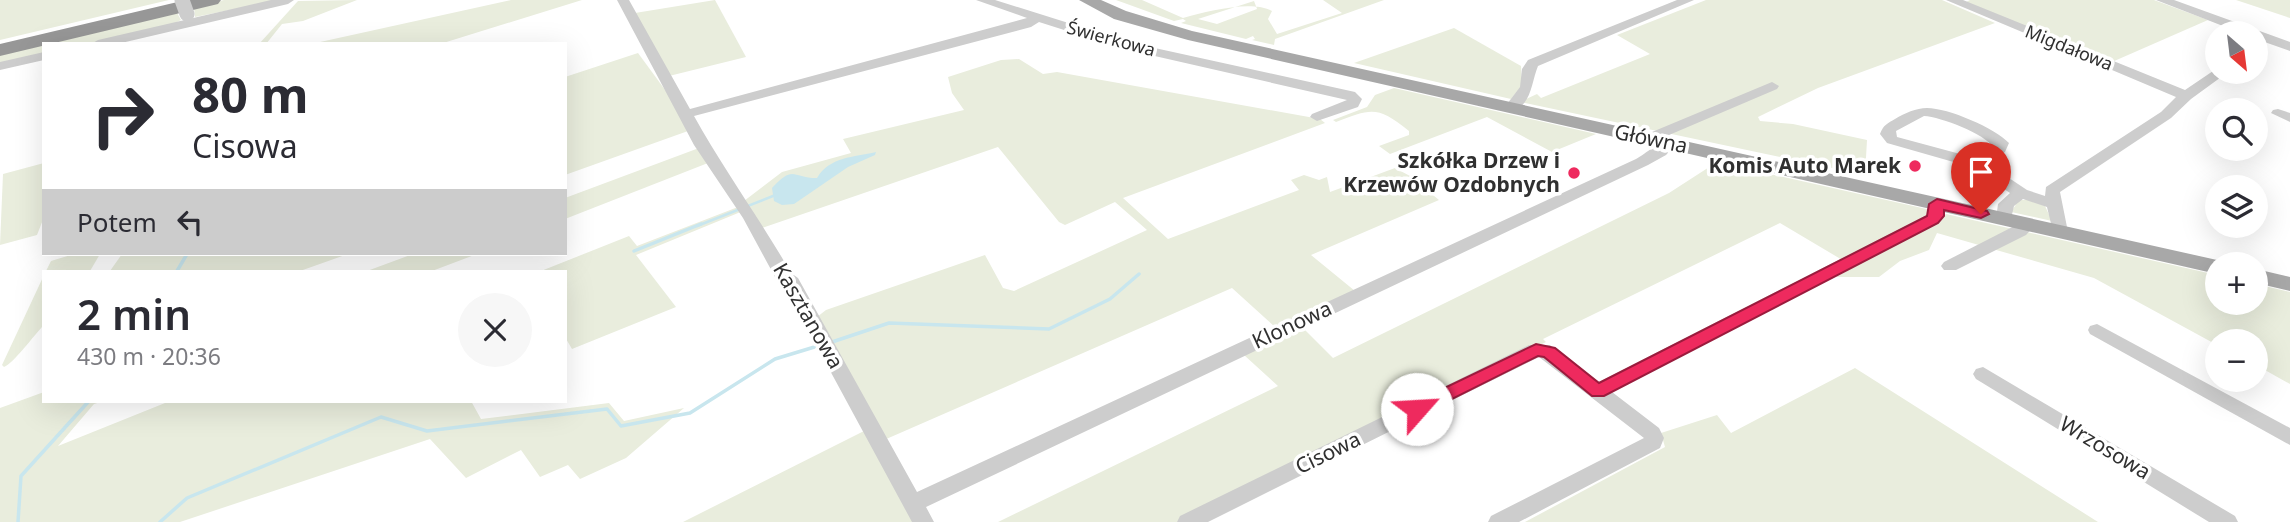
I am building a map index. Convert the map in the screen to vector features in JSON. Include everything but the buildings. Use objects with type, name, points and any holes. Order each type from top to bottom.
[{"type":"highway","points":[[0,50],[211,0]]},
{"type":"highway","points":[[0,44],[186,9]]},
{"type":"main road","name":"Główna","points":[[1087,0],[1161,28],[2205,264]]},
{"type":"main road","points":[[2268,279],[2290,284]]},
{"type":"street","points":[[102,42],[186,9],[288,0]]},
{"type":"street","name":"Kasztanowa","points":[[623,0],[702,145],[751,218],[784,277],[789,278],[918,513]]},
{"type":"street","name":"Świerkowa","points":[[982,0],[1129,46],[1350,95],[1355,99],[1353,104],[1317,117]]},
{"type":"street","points":[[1511,108],[1527,88],[1529,69],[1533,63],[1688,0]]},
{"type":"street","name":"Migdałowa","points":[[1952,0],[2186,96]]},
{"type":"street","points":[[2162,0],[2219,21]]},
{"type":"street","points":[[686,114],[1026,24],[1037,18]]},
{"type":"street","points":[[2268,44],[2290,34]]},
{"type":"street","points":[[2268,39],[2290,47]]},
{"type":"street","points":[[1242,71],[1263,52]]},
{"type":"street","points":[[0,66],[42,56]]},
{"type":"street","points":[[2060,232],[2052,190],[2166,115],[2205,83]]},
{"type":"street","name":"Klonowa","points":[[918,513],[1642,162],[1661,152],[1661,141],[1657,135],[1772,86]]},
{"type":"street","points":[[1978,164],[2000,149],[2001,143],[1942,115],[1921,113],[1889,129],[1888,134],[1892,140],[1978,164],[2021,193],[2054,204]]},
{"type":"street","points":[[2004,219],[2006,204],[2021,193]]},
{"type":"street","points":[[1598,391],[1933,219],[1937,216],[1937,204]]},
{"type":"street","points":[[1950,266],[2020,231],[2028,224]]},
{"type":"street","points":[[2096,330],[2290,437]]},
{"type":"street","name":"Cisowa","points":[[1188,522],[1536,350],[1549,352],[1652,433],[1653,443],[1499,522]]},
{"type":"street","name":"Wrzosowa","points":[[1983,374],[2227,522]]},
{"type":"green space","points":[[0,0],[169,0],[0,40]]},
{"type":"green space","points":[[224,0],[279,0],[195,17],[194,7]]},
{"type":"green space","points":[[357,0],[303,21],[282,24],[268,42],[261,42],[298,1]]},
{"type":"green space","points":[[511,0],[582,0],[446,42],[320,42]]},
{"type":"green space","points":[[715,0],[746,57],[669,76],[635,13]]},
{"type":"green space","points":[[1116,0],[1142,0],[1183,18],[1235,7],[1198,19],[1217,24],[1257,9],[1256,7],[1263,8],[1272,11],[1268,19],[1277,34],[1342,13],[1323,0],[1384,0],[1275,39],[1274,45],[1252,40],[1255,39],[1253,36],[1246,39],[1181,23],[1186,21],[1183,19],[1174,21]]},
{"type":"green space","points":[[1706,0],[1942,0],[1995,23],[1818,88],[1758,117],[1760,121],[1793,124],[1867,140],[1865,175],[1520,102],[1537,94],[1541,98],[1650,54],[1617,35]]},
{"type":"green space","points":[[2154,0],[2208,20],[2112,62],[1966,2]]},
{"type":"green space","points":[[2236,0],[2290,0],[2290,18]]},
{"type":"green space","points":[[176,11],[181,20],[96,42],[49,42]]},
{"type":"green space","points":[[1454,28],[1521,66],[1522,85],[1511,99],[1354,63]]},
{"type":"green space","points":[[42,44],[42,54],[0,64],[0,54]]},
{"type":"green space","points":[[638,53],[671,98],[688,131],[567,174],[567,76]]},
{"type":"green space","points":[[1019,59],[1043,74],[1057,72],[1320,119],[1325,123],[1123,198],[1168,239],[1299,190],[1291,180],[1304,175],[1319,180],[1327,177],[1330,192],[1395,168],[1410,176],[1439,200],[1311,255],[1355,291],[1275,327],[1232,288],[884,440],[817,317],[826,310],[985,255],[1003,288],[1014,291],[1147,230],[1115,202],[1065,225],[1059,222],[998,147],[762,228],[744,201],[782,172],[851,153],[843,139],[964,110],[952,93],[948,77],[1001,60]]},
{"type":"green space","points":[[1394,88],[1596,134],[1552,152],[1487,117],[1390,154],[1379,146],[1409,135],[1409,131],[1390,117],[1382,113],[1367,112],[1336,122],[1333,120],[1367,107],[1375,95]]},
{"type":"green space","points":[[699,148],[708,163],[567,218],[567,197]]},
{"type":"green space","points":[[1717,162],[1931,210],[1931,214],[1844,261],[1780,223],[1543,339],[1546,342],[1177,522],[998,522],[1278,386],[1244,355],[1301,326],[1333,358],[1669,193]]},
{"type":"green space","points":[[42,164],[42,222],[37,235],[0,245],[3,174]]},
{"type":"green space","points":[[2019,200],[2030,200],[2045,206],[2052,221],[2011,212]]},
{"type":"green space","points":[[738,207],[743,211],[636,255],[676,307],[572,349],[567,340],[567,270],[544,270],[629,236],[637,246]]},
{"type":"green space","points":[[1946,214],[2205,272],[2205,315],[2268,315],[2268,287],[2290,292],[2290,384],[2268,372],[2268,329],[2205,329],[2205,338],[2094,278],[1937,233],[1929,250],[1900,261],[1879,277],[1836,277]]},
{"type":"green space","points":[[67,256],[99,256],[91,270],[46,270],[51,261]]},
{"type":"green space","points":[[121,256],[342,256],[303,270],[111,270]]},
{"type":"green space","points":[[408,256],[472,256],[435,270],[370,270]]},
{"type":"green space","points":[[42,279],[42,327],[18,355],[4,367],[2,365]]},
{"type":"green space","points":[[1855,368],[2098,522],[1525,522],[1665,447],[1661,433],[1717,415],[1731,433]]},
{"type":"green space","points":[[42,393],[42,403],[97,403],[58,446],[165,403],[472,403],[481,419],[609,403],[624,421],[684,408],[626,458],[580,479],[568,465],[540,477],[521,450],[466,478],[430,439],[180,522],[0,522],[0,408]]},
{"type":"green space","points":[[866,430],[916,522],[683,522]]},
{"type":"water","points":[[876,152],[875,155],[848,167],[794,204],[782,205],[774,201],[772,188],[789,174],[817,178],[835,162]]},
{"type":"waterway","points":[[697,226],[773,196]]},
{"type":"waterway","points":[[634,251],[701,224]]},
{"type":"waterway","points":[[178,270],[186,256]]},
{"type":"waterway","points":[[832,342],[889,323],[1049,329],[1110,299],[1139,274]]},
{"type":"waterway","points":[[160,522],[187,498],[381,417],[427,431],[607,409],[621,426],[690,413],[775,359],[821,345]]},
{"type":"waterway","points":[[18,522],[21,476],[87,403]]},
{"type":"place","name":"Komis Auto Marek","points":[[1915,166]]},
{"type":"place","name":"Szkółka Drzew i Krzewów Ozdobnych","points":[[1574,173]]},
{"type":"route","points":[[1417,409],[1536,350],[1549,352],[1598,391],[1933,219],[1937,216],[1937,204],[1981,214]]}]
